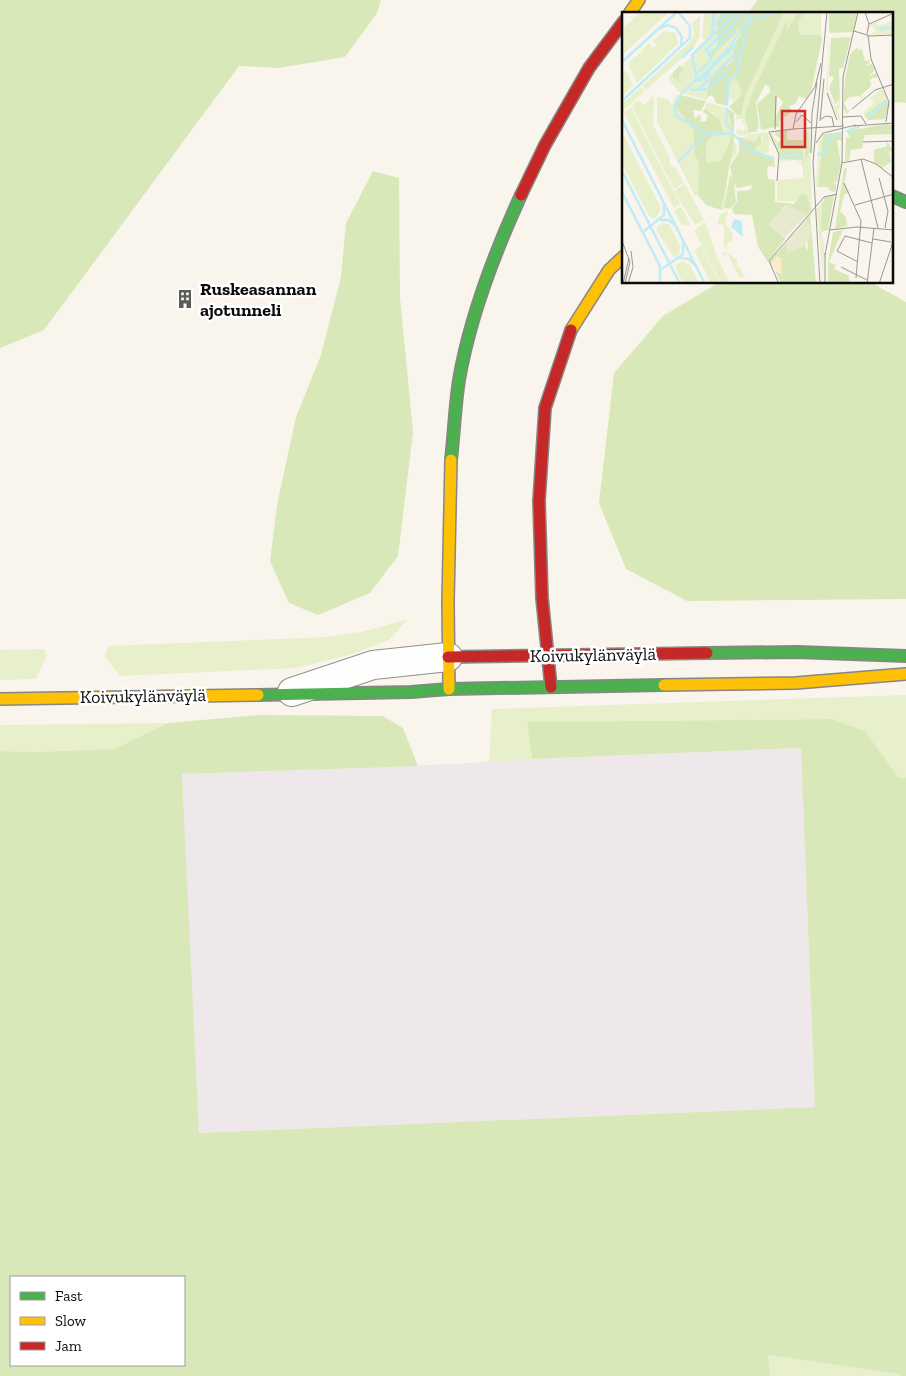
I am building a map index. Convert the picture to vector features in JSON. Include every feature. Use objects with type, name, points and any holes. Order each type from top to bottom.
[{"type":"main road","points":[[630,12],[639,0]]},
{"type":"main road","points":[[449,689],[450,470],[460,380],[476,309],[503,234],[545,145],[590,68],[622,24]]},
{"type":"main road","points":[[894,197],[906,202]]},
{"type":"main road","points":[[551,688],[542,598],[539,501],[545,408],[568,334],[609,270],[622,258]]},
{"type":"main road","name":"Koivukylänväylä","points":[[448,657],[797,652],[906,656]]},
{"type":"main road","name":"Koivukylänväylä","points":[[0,699],[796,683],[906,674]]},
{"type":"street","name":"Koivukylänväylä","points":[[285,694],[373,665],[448,657]]},
{"type":"shaded area","points":[[801,748],[815,1107],[198,1133],[182,774]]},
{"type":"green space","points":[[0,0],[381,0],[377,13],[345,57],[278,68],[239,66],[44,330],[0,348]]},
{"type":"green space","points":[[758,0],[906,0],[906,103],[894,103],[894,12],[749,12]]},
{"type":"green space","points":[[373,171],[399,178],[400,298],[413,432],[398,556],[370,593],[318,615],[289,603],[270,561],[277,505],[296,417],[321,355],[341,277],[346,223]]},
{"type":"green space","points":[[716,284],[874,284],[906,302],[906,599],[687,601],[626,569],[599,503],[614,373],[663,316]]},
{"type":"green space","points":[[408,619],[389,640],[349,655],[296,668],[120,676],[105,657],[108,646],[326,637],[362,632]]},
{"type":"green space","points":[[44,649],[47,655],[36,679],[0,680],[0,650]]},
{"type":"green space","points":[[906,695],[906,778],[899,778],[865,731],[832,719],[527,722],[532,759],[489,762],[492,709]]},
{"type":"green space","points":[[259,715],[383,716],[403,728],[418,766],[182,774],[199,1133],[815,1107],[801,748],[532,759],[527,722],[832,719],[865,731],[899,778],[906,778],[906,1376],[768,1355],[770,1376],[0,1376],[0,751],[35,752],[114,749],[168,723]]},
{"type":"green space","points":[[168,723],[114,749],[35,752],[0,751],[0,725]]},
{"type":"green space","points":[[767,1355],[899,1374],[900,1376],[770,1376]]},
{"type":"traffic: fast","points":[[451,460],[459,380],[476,309],[501,240],[521,195]]},
{"type":"traffic: fast","points":[[894,197],[906,202]]},
{"type":"traffic: fast","points":[[707,653],[797,652],[906,656]]},
{"type":"traffic: fast","points":[[449,689],[664,685]]},
{"type":"traffic: fast","points":[[258,695],[411,692],[449,689]]},
{"type":"traffic: slow","points":[[630,12],[639,0]]},
{"type":"traffic: slow","points":[[571,330],[609,270],[622,258]]},
{"type":"traffic: slow","points":[[449,689],[448,602],[451,460]]},
{"type":"traffic: slow","points":[[664,685],[796,683],[906,674]]},
{"type":"traffic: slow","points":[[0,699],[258,695]]},
{"type":"traffic: jam","points":[[521,195],[545,145],[589,68],[622,24]]},
{"type":"traffic: jam","points":[[551,687],[542,598],[539,501],[545,408],[571,330]]},
{"type":"traffic: jam","points":[[448,657],[707,653]]},
{"type":"place","name":"Ruskeasannan ajotunneli","points":[[185,299]]}]
